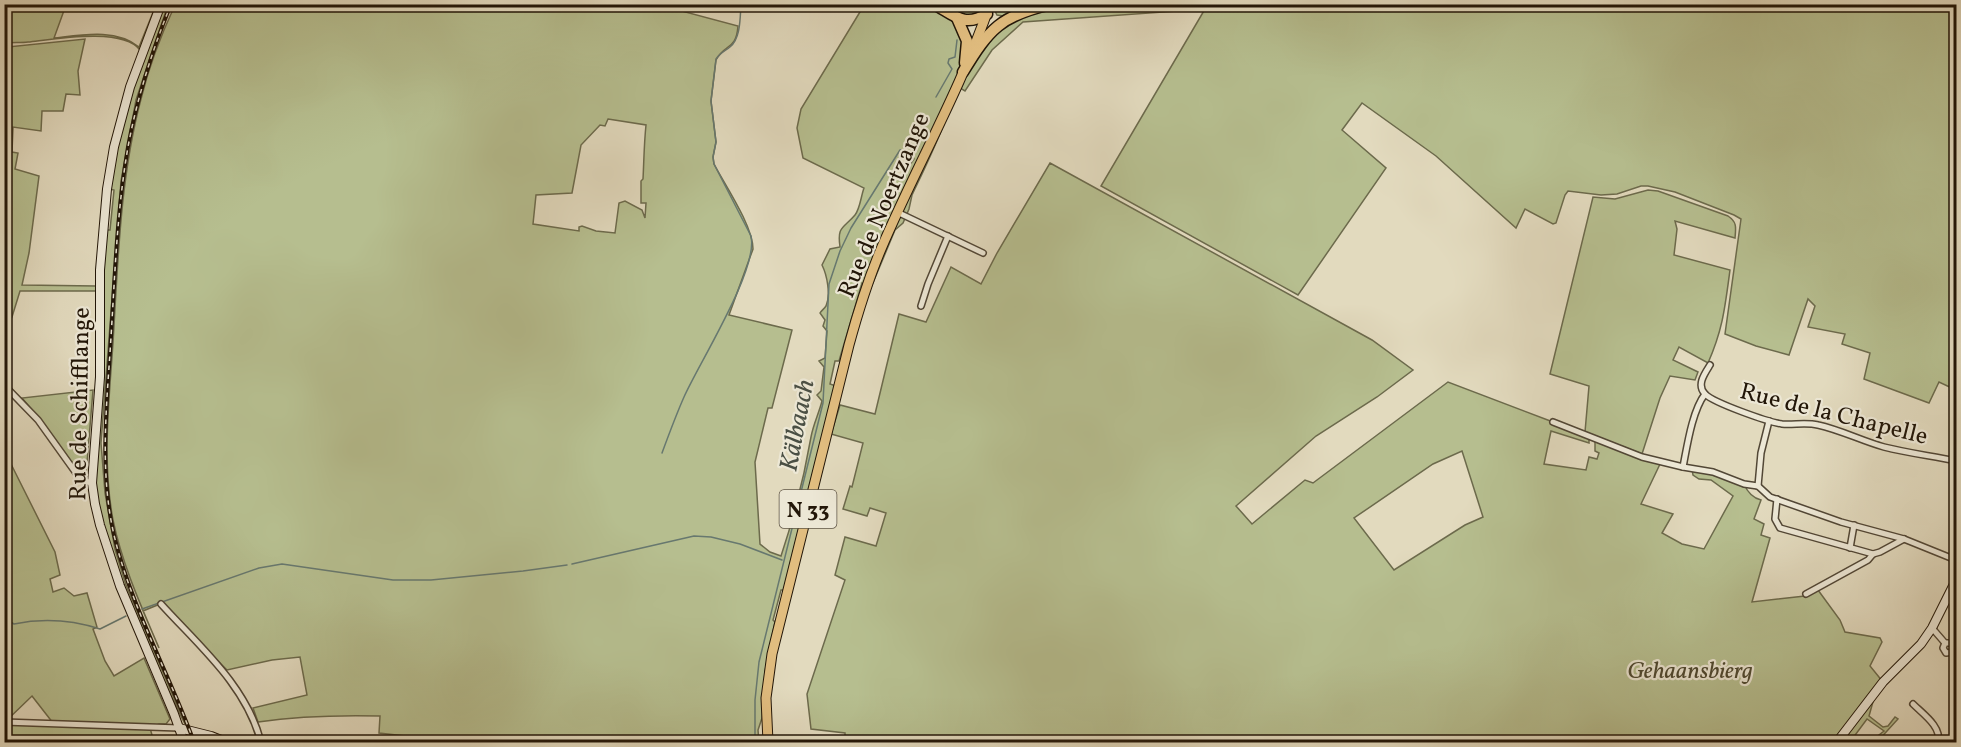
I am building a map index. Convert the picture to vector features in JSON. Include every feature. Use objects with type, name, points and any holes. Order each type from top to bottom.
[{"type":"highway","points":[[934,4],[966,21],[974,21],[988,10],[995,17],[1004,20]]},
{"type":"highway","points":[[963,72],[985,38],[1004,20],[1052,4]]},
{"type":"highway","points":[[957,18],[967,41],[963,72]]},
{"type":"main road","name":"Rue de Schifflange","points":[[161,4],[125,105],[114,147],[105,200],[100,270],[100,377],[92,483],[100,525],[120,586],[184,742]]},
{"type":"main road","name":"N 33","points":[[963,72],[988,10]]},
{"type":"main road","name":"Rue de Noertzange","points":[[768,742],[767,689],[778,626],[849,345],[867,284],[897,212],[963,72]]},
{"type":"main road","points":[[1837,742],[1883,682],[1921,644],[1932,628],[1956,580]]},
{"type":"main road","points":[[179,728],[226,742]]},
{"type":"street","points":[[897,212],[983,252]]},
{"type":"street","points":[[921,306],[948,236]]},
{"type":"street","name":"Rue de la Chapelle","points":[[1710,365],[1701,384],[1705,394],[1714,400],[1769,421],[1783,424],[1821,425],[1882,447],[1956,461]]},
{"type":"street","points":[[4,385],[38,420],[81,480],[92,483]]},
{"type":"street","name":"Rue de la Chapelle","points":[[1683,467],[1700,404],[1705,394]]},
{"type":"street","points":[[1758,486],[1761,453],[1769,421]]},
{"type":"street","points":[[1553,422],[1620,450],[1683,467],[1713,472],[1744,484],[1758,486],[1777,499],[1904,539],[1956,560]]},
{"type":"street","points":[[1777,499],[1775,519],[1779,528],[1873,554],[1904,539]]},
{"type":"street","points":[[1850,548],[1854,525]]},
{"type":"street","points":[[1806,594],[1868,560],[1873,554]]},
{"type":"street","points":[[160,604],[228,677],[242,696],[254,719],[261,742]]},
{"type":"street","points":[[1932,628],[1946,643],[1954,644],[1955,653]]},
{"type":"street","points":[[1913,704],[1938,730],[1940,736],[1938,742]]},
{"type":"street","points":[[4,722],[179,728]]},
{"type":"green space","points":[[900,3],[924,5],[941,12],[956,24],[961,35],[963,52],[955,94],[929,160],[912,195],[903,223],[895,230],[870,290],[867,284],[862,283],[839,361],[835,361],[830,384],[836,386],[785,590],[781,590],[773,620],[775,622],[765,671],[762,718],[758,730],[759,742],[458,742],[379,733],[380,716],[319,716],[258,722],[253,708],[307,695],[300,657],[272,660],[227,670],[160,604],[143,611],[121,553],[110,498],[107,432],[119,251],[128,159],[148,75],[175,5],[674,4],[674,9],[738,26],[733,43],[716,60],[711,101],[716,142],[713,157],[714,164],[744,218],[753,249],[729,315],[792,330],[772,408],[768,408],[755,462],[760,544],[770,552],[781,556],[822,401],[817,395],[821,391],[824,367],[819,361],[825,358],[827,331],[823,326],[825,320],[820,313],[826,306],[828,291],[822,265],[830,249],[840,247],[840,231],[857,212],[864,188],[803,158],[797,128],[801,109],[863,7],[859,5]],"holes":[[[608,119],[646,125],[643,179],[641,181],[641,203],[646,203],[645,218],[642,210],[625,201],[619,203],[615,233],[596,231],[582,226],[579,227],[579,231],[533,224],[536,195],[572,193],[581,145],[600,125],[605,126]],[[905,153],[914,159],[899,180],[890,175]]]},
{"type":"green space","points":[[5,5],[66,5],[54,38],[98,34],[109,35],[130,41],[139,47],[156,5],[159,5],[140,50],[131,43],[119,39],[88,36],[6,43],[8,47],[85,39],[78,71],[80,95],[66,94],[63,111],[42,111],[41,131],[13,127],[12,152],[18,153],[15,169],[39,176],[29,253],[22,285],[96,286],[96,291],[20,291],[5,331]]},
{"type":"green space","points":[[164,5],[168,5],[136,100],[121,181],[101,443],[105,493],[115,549],[126,585],[185,724],[130,614],[95,504],[102,230],[110,230],[114,190],[110,189],[124,113]]},
{"type":"green space","points":[[940,5],[982,5],[979,15],[969,17]]},
{"type":"green space","points":[[998,5],[1039,5],[1003,16],[997,15],[995,11]]},
{"type":"green space","points":[[1077,5],[1956,5],[1956,390],[1939,382],[1929,403],[1864,379],[1870,353],[1842,344],[1845,334],[1808,327],[1815,306],[1808,299],[1789,355],[1725,334],[1741,219],[1734,215],[1675,192],[1641,186],[1617,194],[1601,195],[1568,191],[1556,223],[1553,224],[1525,209],[1516,228],[1436,156],[1362,103],[1342,130],[1386,168],[1298,295],[1101,186],[1205,9],[1023,22],[992,50],[965,91],[960,88],[983,47],[1001,26],[1027,14]]},
{"type":"green space","name":"Gehaansbierg","points":[[1050,163],[1372,340],[1413,370],[1377,397],[1316,436],[1236,506],[1252,524],[1305,480],[1313,483],[1448,382],[1589,438],[1589,443],[1551,431],[1544,464],[1586,470],[1589,457],[1597,459],[1599,453],[1595,451],[1595,440],[1661,462],[1641,504],[1673,514],[1662,533],[1682,544],[1704,549],[1733,496],[1711,480],[1699,479],[1693,475],[1692,469],[1744,484],[1755,498],[1761,500],[1754,519],[1764,524],[1761,535],[1770,538],[1752,602],[1805,596],[1818,590],[1840,620],[1845,632],[1880,638],[1882,642],[1870,666],[1883,682],[1876,691],[1869,716],[1883,727],[1888,726],[1895,717],[1898,719],[1877,742],[1870,742],[1884,731],[1867,719],[1850,742],[845,742],[845,733],[811,729],[807,694],[845,580],[835,575],[845,537],[876,546],[886,513],[870,508],[867,516],[843,509],[850,486],[852,487],[863,443],[831,434],[840,405],[875,414],[899,314],[926,322],[951,267],[981,284]],"holes":[[[1462,451],[1483,517],[1465,525],[1394,570],[1354,518],[1433,464]]]},
{"type":"green space","points":[[1648,190],[1658,191],[1728,216],[1734,223],[1736,231],[1735,238],[1675,221],[1677,229],[1674,255],[1730,270],[1727,295],[1720,328],[1708,363],[1679,347],[1673,360],[1698,372],[1695,380],[1670,376],[1660,398],[1642,454],[1585,432],[1589,386],[1550,374],[1593,197],[1615,199]]},
{"type":"green space","points":[[93,390],[86,475],[82,477],[22,398]]},
{"type":"green space","points":[[4,450],[55,552],[60,575],[50,579],[53,592],[64,588],[74,596],[87,593],[97,627],[93,629],[105,661],[114,676],[144,658],[170,719],[166,724],[150,728],[154,742],[5,742]],"holes":[[[32,696],[53,723],[5,722]]]},
{"type":"waterway","points":[[662,453],[684,397],[737,292],[751,251],[751,236],[714,164],[713,157],[716,142],[711,101],[716,59],[734,43],[739,27],[741,4]]},
{"type":"waterway","name":"Kälbaach","points":[[936,97],[952,69],[948,63],[949,59],[955,57],[957,40]]},
{"type":"waterway","name":"Kälbaach","points":[[755,742],[755,700],[759,662],[823,403],[829,284],[840,251],[851,228],[900,150],[904,150],[914,133]]},
{"type":"waterway","points":[[572,564],[694,536],[711,537],[740,544],[782,560]]},
{"type":"waterway","points":[[142,609],[259,568],[282,564],[393,580],[431,580],[567,565]]},
{"type":"waterway","points":[[4,618],[14,624],[57,621],[100,629],[126,616]]},
{"type":"railway","points":[[171,4],[151,57],[132,129],[124,171],[115,266],[105,461],[109,511],[121,562],[140,614],[194,742]]}]
